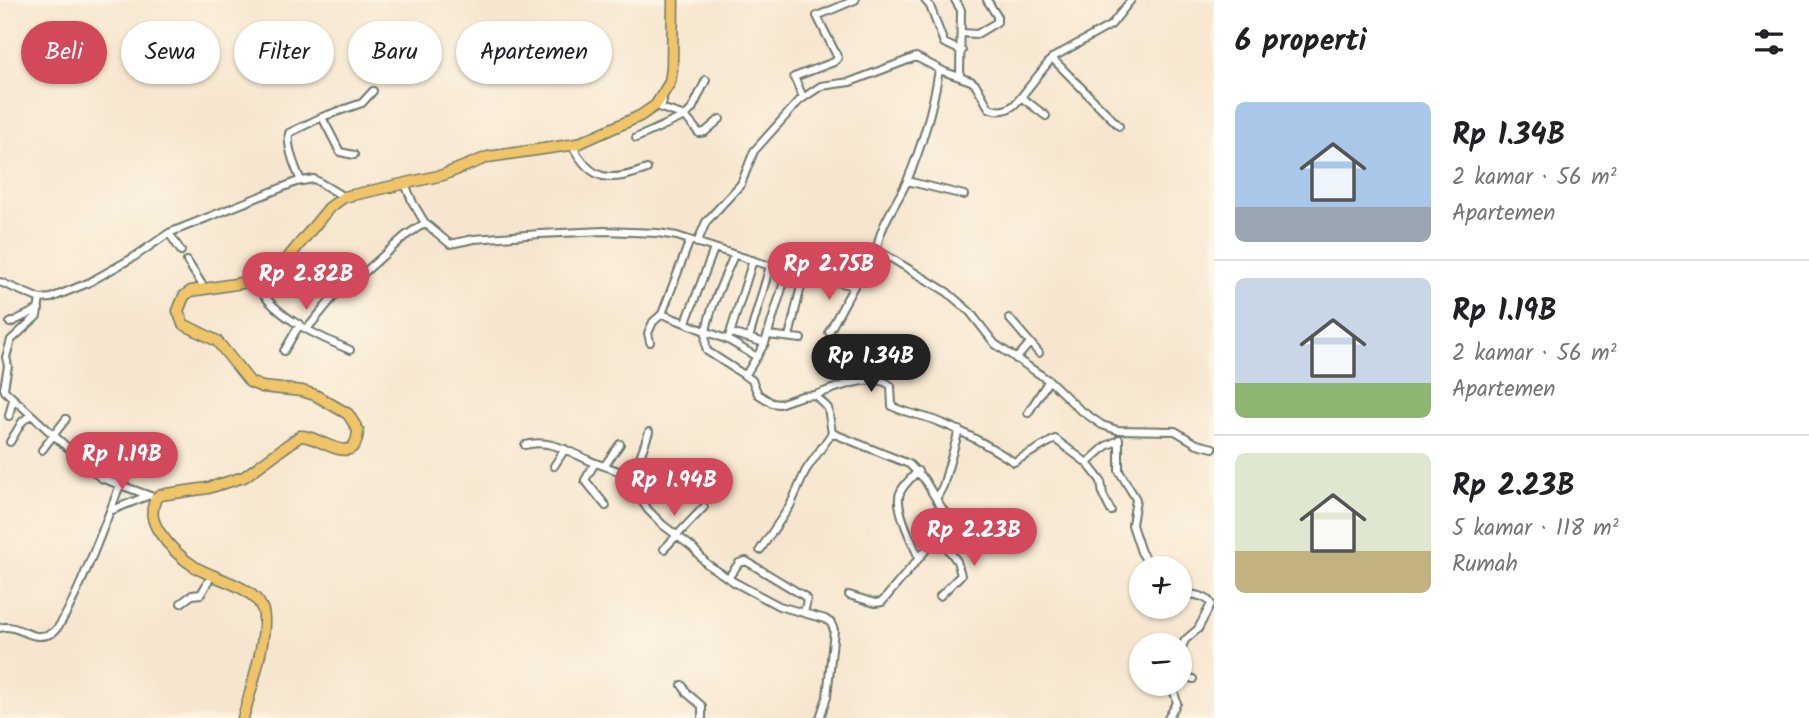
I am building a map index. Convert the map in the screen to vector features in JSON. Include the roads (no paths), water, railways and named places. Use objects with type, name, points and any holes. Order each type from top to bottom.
[{"type":"main road","points":[[243,718],[261,645],[264,617],[260,605],[251,596],[185,560],[164,538],[153,519],[151,497],[208,488],[244,477],[300,436],[311,436],[341,451],[351,446],[357,438],[358,430],[353,419],[334,405],[302,391],[256,385],[242,375],[217,341],[183,324],[178,311],[184,296],[189,292],[254,281],[270,275],[279,268],[329,208],[344,197],[446,174],[488,157],[572,145],[640,116],[653,107],[670,82],[673,0]]},
{"type":"street","points":[[803,97],[793,77],[834,62],[838,58],[817,16],[855,0]]},
{"type":"street","points":[[955,0],[961,10],[960,76]]},
{"type":"street","points":[[962,33],[977,34],[997,22],[997,16],[987,0]]},
{"type":"street","points":[[927,1],[944,43],[962,51]]},
{"type":"street","points":[[650,342],[647,336],[651,325],[662,314],[705,222],[741,184],[754,151],[803,97],[821,86],[850,82],[911,58],[920,58],[976,85],[985,104],[999,111],[1013,106],[1061,50],[1105,29],[1127,1]]},
{"type":"street","points":[[1052,58],[1119,126]]},
{"type":"street","points":[[829,332],[872,254],[877,251],[882,227],[907,181],[931,111],[939,69]]},
{"type":"street","points":[[636,138],[685,116],[706,80]]},
{"type":"street","points":[[301,181],[294,163],[289,135],[322,117],[362,103],[373,90]]},
{"type":"street","points":[[663,95],[661,108],[685,116],[697,131],[702,133],[720,119]]},
{"type":"street","points":[[1021,97],[1046,116]]},
{"type":"street","points":[[322,117],[340,152],[354,155]]},
{"type":"street","points":[[572,145],[584,165],[600,177],[618,177],[647,169]]},
{"type":"street","points":[[0,282],[40,299],[48,299],[88,283],[169,233],[301,181],[314,179],[344,197]]},
{"type":"street","points":[[907,181],[964,195]]},
{"type":"street","points":[[405,184],[425,223],[446,242],[452,244],[474,239],[604,231],[658,233],[770,266],[854,286]]},
{"type":"street","points":[[307,329],[349,278],[365,272],[405,236],[425,223]]},
{"type":"street","points":[[169,233],[181,251]]},
{"type":"street","points":[[686,322],[715,249]]},
{"type":"street","points":[[877,251],[909,267],[947,292],[970,312],[995,344],[1049,380],[1094,420],[1109,429],[1175,431],[1197,444],[1213,448]]},
{"type":"street","points":[[734,255],[705,330],[705,344],[711,355],[754,382],[758,394],[772,403],[779,404],[848,384],[881,380],[891,386],[892,406],[895,409],[915,413],[960,430],[1014,462],[1055,439],[1087,463],[1101,481],[1103,495],[1111,511]]},
{"type":"street","points":[[730,336],[753,260]]},
{"type":"street","points":[[187,261],[205,289]]},
{"type":"street","points":[[749,338],[770,266]]},
{"type":"street","points":[[745,376],[767,339],[788,270]]},
{"type":"street","points":[[789,337],[804,273]]},
{"type":"street","points":[[254,281],[265,299],[320,337],[350,350]]},
{"type":"street","points":[[40,299],[37,316],[14,336],[3,359],[8,366],[4,388],[100,478],[151,497]]},
{"type":"street","points":[[10,323],[39,309]]},
{"type":"street","points":[[662,314],[730,336],[801,339]]},
{"type":"street","points":[[1009,318],[1039,353]]},
{"type":"street","points":[[284,351],[300,324]]},
{"type":"street","points":[[730,336],[757,357]]},
{"type":"street","points":[[1016,359],[1029,344]]},
{"type":"street","points":[[1028,413],[1049,380]]},
{"type":"street","points":[[760,551],[790,506],[806,471],[832,433],[828,408],[815,395]]},
{"type":"street","points":[[9,416],[13,399]]},
{"type":"street","points":[[10,442],[22,422],[30,415]]},
{"type":"street","points":[[42,450],[66,419]]},
{"type":"street","points":[[936,499],[943,486],[960,430]]},
{"type":"street","points":[[1117,430],[1119,471],[1136,499],[1132,525],[1144,556]]},
{"type":"street","points":[[629,475],[640,457],[649,432]]},
{"type":"street","points":[[832,433],[900,459],[918,471],[950,520],[882,602],[874,603],[849,596]]},
{"type":"street","points":[[1087,463],[1106,446],[1119,440]]},
{"type":"street","points":[[525,445],[537,442],[565,449],[629,475],[642,485],[642,501],[648,509],[676,536],[692,547],[707,564],[766,600],[831,623],[834,630],[827,697],[820,718]]},
{"type":"street","points":[[605,465],[620,444]]},
{"type":"street","points":[[554,466],[565,449]]},
{"type":"street","points":[[595,463],[585,480],[606,506]]},
{"type":"street","points":[[918,471],[901,491],[899,499],[919,558]]},
{"type":"street","points":[[0,628],[9,626],[37,636],[51,634],[56,630],[78,588],[120,485]]},
{"type":"street","points":[[109,511],[151,497]]},
{"type":"street","points":[[664,549],[704,507]]},
{"type":"street","points":[[938,536],[957,561],[961,575],[940,596]]},
{"type":"street","points":[[728,578],[739,563],[746,561],[804,596],[807,600],[804,613]]},
{"type":"street","points":[[181,603],[192,594],[200,595],[212,575]]},
{"type":"street","points":[[1192,595],[1208,598],[1211,604],[1198,629],[1192,634]]},
{"type":"street","points":[[682,685],[702,706],[702,718]]},
{"type":"street","points":[[1168,718],[1177,703],[1175,696]]}]
